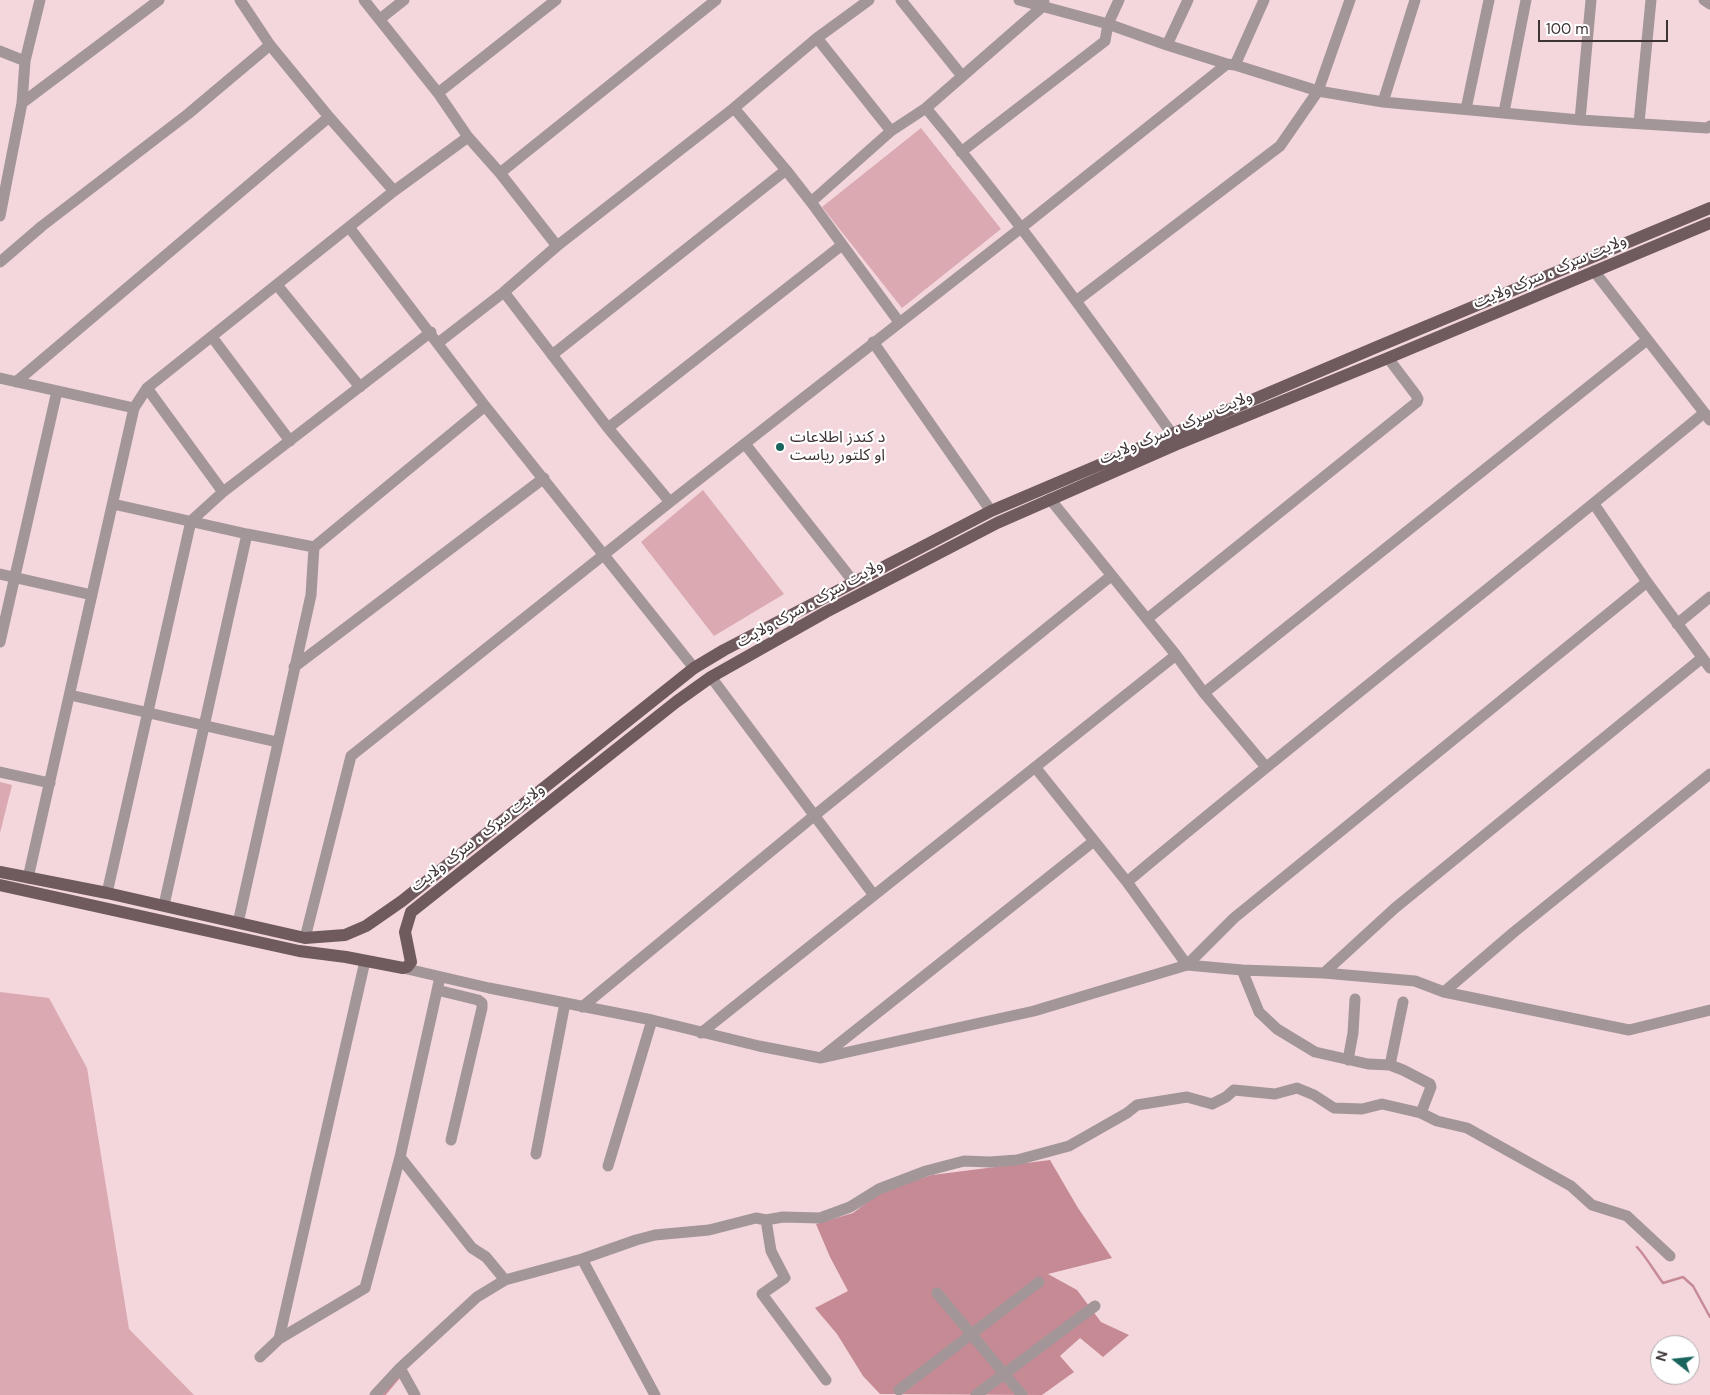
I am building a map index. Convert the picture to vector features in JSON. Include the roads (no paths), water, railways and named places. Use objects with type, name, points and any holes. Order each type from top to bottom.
[{"type":"main road","name":"ولایت سړک ، سرک ولایت","points":[[0,872],[164,905],[305,938],[345,935],[366,926],[402,901],[694,668],[724,650],[991,511],[1710,208]]},
{"type":"main road","name":"ولایت سړک ، سرک ولایت","points":[[403,968],[407,967],[411,962],[406,932],[411,912],[660,714],[711,677],[826,612],[998,523],[1050,499],[1175,444],[1388,358],[1710,223]]},
{"type":"main road","points":[[0,885],[299,951],[346,957],[403,968]]},
{"type":"main road","points":[[402,901],[411,912]]},
{"type":"street","points":[[0,215],[22,103],[25,61],[40,0]]},
{"type":"street","points":[[22,103],[158,0]]},
{"type":"street","points":[[240,0],[270,45],[329,117],[394,191]]},
{"type":"street","points":[[364,0],[438,93],[468,137],[500,173],[557,246]]},
{"type":"street","points":[[380,19],[404,0]]},
{"type":"street","points":[[438,93],[556,0]]},
{"type":"street","points":[[500,173],[716,0]]},
{"type":"street","points":[[438,343],[504,292],[557,246],[734,108],[817,38],[869,0]]},
{"type":"street","points":[[902,0],[962,76]]},
{"type":"street","points":[[1019,0],[1044,3],[1167,46],[1318,91],[1383,102],[1580,120],[1708,128],[1710,126]]},
{"type":"street","points":[[962,152],[1105,41],[1108,24],[1119,0]]},
{"type":"street","points":[[1167,46],[1188,0]]},
{"type":"street","points":[[305,938],[351,756],[898,322],[1231,64],[1264,0]]},
{"type":"street","points":[[1076,300],[1280,146],[1318,91],[1350,0]]},
{"type":"street","points":[[1383,102],[1415,0]]},
{"type":"street","points":[[1466,109],[1489,0]]},
{"type":"street","points":[[1504,112],[1526,0]]},
{"type":"street","points":[[1580,120],[1590,0]]},
{"type":"street","points":[[1639,123],[1651,0]]},
{"type":"street","points":[[1704,0],[1710,4]]},
{"type":"street","points":[[811,202],[891,131],[926,108],[1044,3]]},
{"type":"street","points":[[817,38],[891,131]]},
{"type":"street","points":[[0,262],[42,226],[188,114],[270,45]]},
{"type":"street","points":[[0,51],[25,61]]},
{"type":"street","points":[[734,108],[811,202],[898,322]]},
{"type":"street","points":[[926,108],[1076,300],[1172,434]]},
{"type":"street","points":[[16,382],[329,117]]},
{"type":"street","points":[[28,878],[134,408],[147,388],[394,191],[468,137]]},
{"type":"street","points":[[0,147],[11,154]]},
{"type":"street","points":[[552,355],[786,170]]},
{"type":"street","points":[[349,227],[431,332],[485,406],[694,668]]},
{"type":"street","points":[[608,428],[842,245]]},
{"type":"street","points":[[1127,882],[1458,611],[1707,417],[1594,271]]},
{"type":"street","points":[[277,285],[360,387]]},
{"type":"street","points":[[504,292],[608,428],[670,502]]},
{"type":"street","points":[[107,893],[191,521],[223,492],[431,332]]},
{"type":"street","points":[[212,337],[290,441]]},
{"type":"street","points":[[1204,693],[1647,340]]},
{"type":"street","points":[[873,342],[991,511]]},
{"type":"street","points":[[1147,618],[1417,402],[1416,395],[1388,358]]},
{"type":"street","points":[[0,378],[134,408]]},
{"type":"street","points":[[147,388],[223,492]]},
{"type":"street","points":[[0,642],[57,391]]},
{"type":"street","points":[[238,923],[311,595],[314,547],[485,406]]},
{"type":"street","points":[[745,444],[854,581]]},
{"type":"street","points":[[294,668],[544,478]]},
{"type":"street","points":[[1050,499],[1147,618],[1204,693],[1266,767]]},
{"type":"street","points":[[113,504],[314,547]]},
{"type":"street","points":[[1594,504],[1647,582],[1710,668]]},
{"type":"street","points":[[164,905],[247,534]]},
{"type":"street","points":[[0,574],[92,595]]},
{"type":"street","points":[[582,1006],[1111,576]]},
{"type":"street","points":[[1187,965],[1234,918],[1647,582]]},
{"type":"street","points":[[1677,624],[1710,597]]},
{"type":"street","points":[[701,1033],[873,894],[1176,655]]},
{"type":"street","points":[[1324,973],[1395,908],[1702,658]]},
{"type":"street","points":[[711,677],[873,894]]},
{"type":"street","points":[[70,695],[278,742]]},
{"type":"street","points":[[1035,767],[1127,882],[1187,965]]},
{"type":"street","points":[[0,772],[50,783]]},
{"type":"street","points":[[1444,992],[1514,932],[1710,774]]},
{"type":"street","points":[[821,1058],[1094,841]]},
{"type":"street","points":[[279,1339],[365,961]]},
{"type":"street","points":[[403,968],[652,1020],[701,1033],[821,1058],[1034,1011],[1187,965],[1242,970],[1324,973],[1415,981],[1444,992],[1629,1030],[1710,1010]]},
{"type":"street","points":[[1242,970],[1259,1012],[1277,1029],[1315,1052],[1348,1060],[1390,1066],[1403,1070],[1430,1084],[1431,1087],[1420,1113]]},
{"type":"street","points":[[260,1357],[279,1339],[365,1288],[400,1157],[440,977]]},
{"type":"street","points":[[437,990],[478,1000],[482,1003],[451,1140]]},
{"type":"street","points":[[1348,1060],[1353,1033],[1355,999]]},
{"type":"street","points":[[1390,1066],[1403,1002]]},
{"type":"street","points":[[536,1154],[565,1003]]},
{"type":"street","points":[[608,1166],[652,1020]]},
{"type":"street","points":[[375,1395],[400,1368],[477,1297],[505,1280],[655,1235],[709,1230],[756,1218],[766,1220],[783,1217],[820,1218],[850,1207],[879,1189],[926,1171],[964,1161],[1017,1160],[1069,1146],[1127,1113],[1137,1105],[1187,1097],[1212,1104],[1226,1097],[1234,1090],[1275,1094],[1297,1088],[1314,1095],[1334,1108],[1362,1110],[1382,1104],[1420,1113],[1437,1121],[1467,1128],[1571,1186],[1592,1205],[1627,1216],[1670,1256]]},
{"type":"street","points":[[400,1157],[472,1248],[486,1257],[505,1280]]},
{"type":"street","points":[[766,1220],[771,1251],[785,1278],[762,1294],[826,1380]]},
{"type":"street","points":[[582,1258],[655,1395]]},
{"type":"street","points":[[898,1390],[1039,1282]]},
{"type":"street","points":[[937,1292],[1022,1395]]},
{"type":"street","points":[[976,1395],[1095,1306]]},
{"type":"street","points":[[400,1368],[415,1395]]},
{"type":"waterway","points":[[1637,1247],[1663,1283],[1683,1277],[1693,1286],[1710,1317]]},
{"type":"waterway","points":[[384,1395],[400,1376]]},
{"type":"place","name":"د کندز اطلاعات او کلتور ریاست","points":[[780,447]]}]
